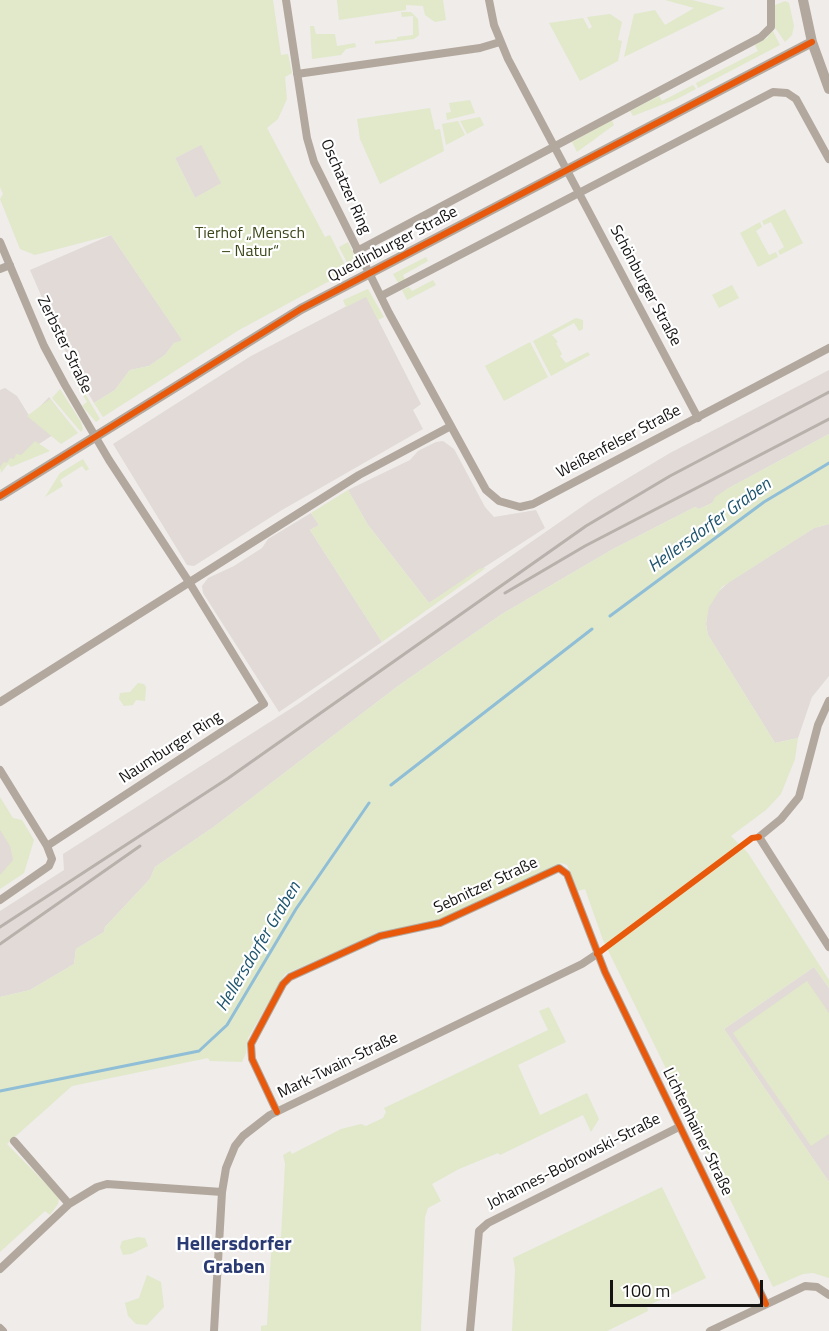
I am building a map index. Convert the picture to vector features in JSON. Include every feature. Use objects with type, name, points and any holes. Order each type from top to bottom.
[{"type":"street","name":"Oschatzer Ring","points":[[286,0],[307,138],[314,162],[369,273]]},
{"type":"street","points":[[489,0],[500,42],[566,169]]},
{"type":"street","name":"Quedlinburger Straße","points":[[357,251],[761,37],[771,25],[771,0]]},
{"type":"street","points":[[803,0],[812,42],[829,89]]},
{"type":"street","points":[[297,74],[480,48],[500,42]]},
{"type":"street","name":"Quedlinburger Straße","points":[[0,496],[281,321],[566,169],[812,42]]},
{"type":"street","points":[[381,296],[765,95],[787,93],[801,106],[829,159]]},
{"type":"street","name":"Schönburger Straße","points":[[566,169],[698,418]]},
{"type":"street","name":"Zerbster Straße","points":[[0,242],[44,346],[95,436]]},
{"type":"street","points":[[0,269],[10,265]]},
{"type":"street","name":"Weißenfelser Straße","points":[[369,273],[486,490],[499,501],[520,507],[533,504],[829,348]]},
{"type":"street","points":[[0,702],[359,475],[451,426]]},
{"type":"street","name":"Naumburger Ring","points":[[47,846],[264,704],[95,436]]},
{"type":"street","points":[[829,701],[818,725],[799,797],[782,819],[759,837],[829,947]]},
{"type":"street","points":[[0,770],[47,846],[52,859],[49,866],[0,900]]},
{"type":"street","name":"Sebnitzer Straße","points":[[277,1112],[252,1059],[251,1044],[283,984],[296,974],[380,936],[440,923],[559,868],[567,874],[605,972]]},
{"type":"street","name":"Mark-Twain-Straße","points":[[214,1331],[222,1192],[226,1168],[235,1146],[252,1127],[277,1112],[582,964],[597,954]]},
{"type":"street","name":"Lichtenhainer Straße","points":[[605,972],[766,1304]]},
{"type":"street","name":"Johannes-Bobrowski-Straße","points":[[470,1331],[479,1231],[488,1223],[679,1127]]},
{"type":"street","points":[[14,1142],[69,1204]]},
{"type":"street","points":[[0,1269],[69,1204],[87,1191],[108,1184],[222,1192]]},
{"type":"street","points":[[710,1331],[781,1297],[811,1286],[824,1290],[829,1295]]},
{"type":"shaded area","points":[[202,144],[222,183],[195,198],[175,158]]},
{"type":"shaded area","points":[[111,235],[183,341],[174,343],[165,355],[149,366],[130,370],[115,390],[94,403],[70,362],[30,270]]},
{"type":"shaded area","points":[[366,296],[421,404],[413,410],[423,429],[282,510],[194,566],[187,565],[113,444],[251,356]]},
{"type":"shaded area","points":[[829,370],[829,434],[727,489],[712,503],[699,509],[695,507],[613,549],[502,614],[398,686],[215,826],[155,867],[150,879],[105,927],[104,932],[76,949],[74,964],[30,990],[0,997],[0,911],[64,870],[63,854],[298,704],[593,499],[670,453]]},
{"type":"shaded area","points":[[5,388],[17,396],[30,417],[49,397],[70,424],[0,469],[0,390]]},
{"type":"shaded area","points":[[443,441],[454,449],[485,507],[494,517],[536,510],[545,528],[429,603],[368,525],[348,490],[410,460],[418,451]]},
{"type":"shaded area","points":[[311,513],[319,525],[310,530],[382,642],[279,712],[203,593],[202,586],[208,578],[234,566],[262,548],[268,539]]},
{"type":"shaded area","points":[[829,524],[829,676],[812,697],[798,738],[775,743],[708,635],[706,624],[708,607],[716,594],[729,582],[814,528]]},
{"type":"shaded area","points":[[0,813],[29,858],[0,877]]},
{"type":"shaded area","points":[[814,967],[829,988],[829,1182],[724,1029]]},
{"type":"green space","name":"Tierhof „Mensch – Natur“","points":[[0,0],[273,0],[281,55],[288,54],[292,73],[285,77],[287,99],[278,119],[267,128],[325,237],[330,235],[348,271],[239,330],[103,417],[94,403],[115,390],[130,370],[149,366],[165,355],[174,343],[182,340],[111,235],[35,255],[20,249],[0,199],[3,194],[0,187]],"holes":[[[201,145],[221,183],[195,198],[175,158]]]},
{"type":"green space","points":[[337,0],[443,0],[446,20],[435,22],[425,15],[423,6],[406,5],[406,10],[339,20]]},
{"type":"green space","points":[[665,0],[692,0],[725,8],[624,57],[634,14],[655,10],[665,25],[694,8]]},
{"type":"green space","points":[[785,1],[789,3],[794,26],[792,35],[785,42],[773,25],[773,6]]},
{"type":"green space","points":[[401,12],[411,12],[418,19],[419,35],[414,39],[375,44],[375,41],[413,35],[413,16],[402,17]]},
{"type":"green space","points":[[610,14],[622,22],[618,40],[622,41],[618,61],[580,81],[549,23],[583,18],[589,29],[592,27],[587,17]]},
{"type":"green space","points":[[310,26],[314,26],[316,34],[335,34],[337,46],[355,43],[356,47],[346,49],[341,55],[312,59]]},
{"type":"green space","points":[[772,29],[780,45],[698,88],[696,83],[758,51],[755,45],[767,38]]},
{"type":"green space","points":[[693,85],[696,89],[677,99],[633,116],[630,111],[659,96],[662,101]]},
{"type":"green space","points":[[470,100],[475,113],[447,120],[446,113],[451,112],[449,103]]},
{"type":"green space","points":[[430,108],[435,130],[440,129],[444,151],[380,184],[360,139],[357,119]]},
{"type":"green space","points":[[480,117],[484,125],[467,134],[460,121]]},
{"type":"green space","points":[[612,120],[614,125],[577,152],[572,142]]},
{"type":"green space","points":[[458,121],[465,135],[446,145],[442,124]]},
{"type":"green space","points":[[785,209],[803,243],[780,255],[778,251],[784,247],[771,222],[764,225],[762,221]]},
{"type":"green space","points":[[760,222],[762,227],[756,231],[769,255],[776,252],[778,257],[758,267],[740,233]]},
{"type":"green space","points":[[348,242],[359,265],[351,270],[339,247]]},
{"type":"green space","points":[[426,257],[428,261],[403,275],[405,280],[399,284],[393,274]]},
{"type":"green space","points":[[433,280],[436,285],[407,300],[402,290],[409,287],[412,291]]},
{"type":"green space","points":[[732,285],[739,298],[719,308],[712,295]]},
{"type":"green space","points":[[368,289],[384,317],[378,320],[366,297],[346,307],[343,300]]},
{"type":"green space","points":[[576,318],[583,320],[583,329],[579,331],[574,323],[552,335],[558,342],[556,343],[562,354],[560,356],[566,363],[588,352],[590,355],[551,376],[533,341]]},
{"type":"green space","points":[[530,342],[548,377],[504,401],[485,366]]},
{"type":"green space","points":[[77,380],[100,419],[96,422],[82,406],[87,402],[74,381]]},
{"type":"green space","points":[[60,389],[81,422],[83,429],[81,432],[52,398]]},
{"type":"green space","points":[[50,399],[78,433],[61,444],[27,416]]},
{"type":"green space","points":[[829,434],[829,524],[814,528],[722,587],[709,607],[706,624],[708,635],[775,743],[798,738],[795,759],[781,794],[766,810],[731,836],[748,853],[829,980],[829,988],[814,967],[724,1029],[829,1182],[829,1278],[813,1273],[803,1274],[773,1287],[603,940],[585,889],[578,891],[567,865],[561,863],[440,921],[381,932],[285,974],[248,1038],[242,1062],[210,1061],[208,1058],[72,1086],[7,1144],[59,1198],[58,1204],[50,1215],[45,1211],[0,1252],[0,997],[30,990],[74,964],[76,949],[104,932],[105,927],[150,879],[155,867],[215,826],[398,686],[502,614],[613,549],[695,507],[699,509],[712,503],[715,497],[727,489]]},
{"type":"green space","points":[[35,441],[50,451],[11,467],[8,464],[1,473],[0,467],[4,462],[7,463],[10,458],[14,459],[16,454],[21,455]]},
{"type":"green space","points":[[83,459],[89,469],[86,471],[82,466],[60,480],[63,486],[45,497],[60,473]]},
{"type":"green space","points":[[348,490],[368,525],[429,603],[479,569],[486,568],[382,642],[310,530],[319,525],[311,513]]},
{"type":"green space","points":[[138,683],[146,687],[145,701],[136,700],[133,705],[124,706],[119,699],[120,693],[130,692]]},
{"type":"green space","points":[[0,797],[13,818],[22,820],[34,840],[24,873],[0,889],[0,875],[13,860],[10,846],[0,830]]},
{"type":"green space","points":[[807,981],[829,1013],[829,1134],[811,1146],[733,1033]]},
{"type":"green space","points":[[549,1007],[566,1042],[518,1065],[540,1115],[587,1093],[599,1119],[591,1132],[583,1115],[500,1155],[498,1153],[459,1169],[432,1184],[441,1201],[428,1208],[425,1217],[421,1331],[261,1331],[261,1326],[267,1325],[272,1237],[281,1237],[285,1164],[283,1155],[290,1151],[292,1154],[341,1129],[361,1124],[366,1126],[383,1118],[386,1112],[384,1108],[548,1030],[539,1011]]},
{"type":"green space","points":[[662,1187],[706,1278],[647,1306],[648,1311],[607,1331],[512,1331],[515,1269],[513,1258]]},
{"type":"green space","points":[[138,1237],[145,1238],[148,1246],[123,1255],[120,1247],[122,1241]]},
{"type":"green space","points":[[147,1275],[161,1282],[164,1307],[147,1325],[136,1324],[128,1316],[125,1303],[139,1298]]},
{"type":"waterway","name":"Hellersdorfer Graben","points":[[610,616],[764,502],[829,463]]},
{"type":"waterway","name":"Hellersdorfer Graben","points":[[391,785],[592,629]]},
{"type":"waterway","name":"Hellersdorfer Graben","points":[[0,1091],[199,1051],[227,1025],[296,909],[369,803]]},
{"type":"railway","points":[[0,927],[227,779],[586,526],[670,476],[829,392]]},
{"type":"railway","points":[[505,593],[585,546],[829,419]]},
{"type":"railway","points":[[0,944],[140,846]]},
{"type":"cycle path","points":[[0,496],[301,309],[812,42]]},
{"type":"cycle path","points":[[597,954],[752,838],[759,837]]},
{"type":"cycle path","points":[[277,1112],[252,1059],[251,1044],[283,984],[290,977],[380,936],[440,923],[559,868],[567,874],[605,972],[766,1304]]},
{"type":"district","name":"Hellersdorfer Graben","points":[[234,1256]]}]
